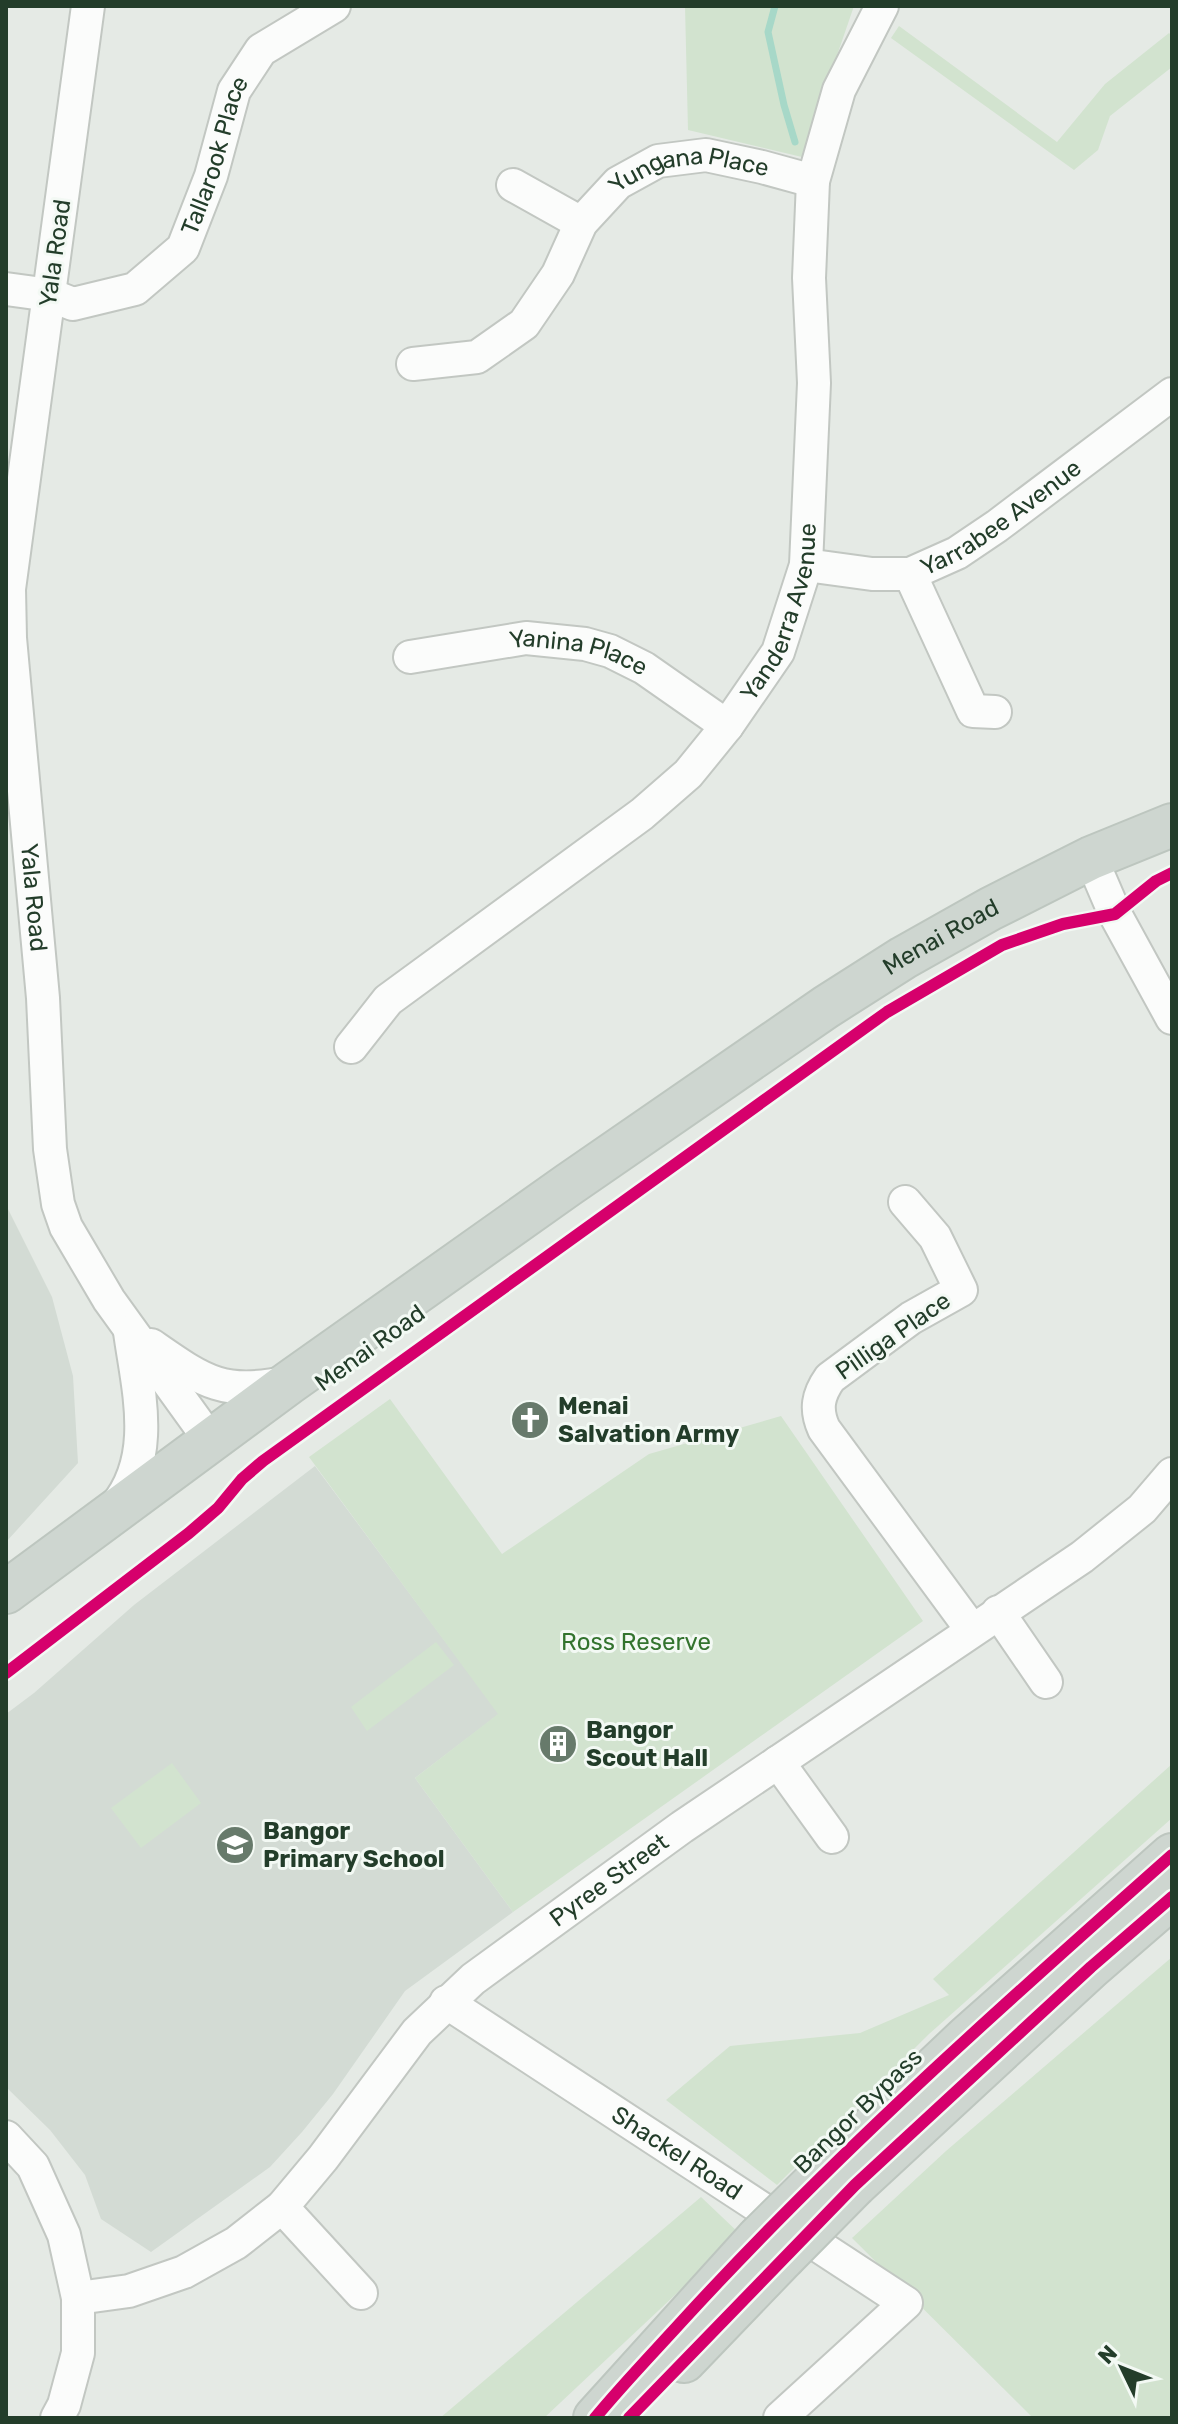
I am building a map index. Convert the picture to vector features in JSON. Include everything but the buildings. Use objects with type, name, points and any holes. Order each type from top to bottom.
[{"type":"main road","name":"Menai Road","points":[[6,1607],[127,1519],[216,1448],[290,1382],[815,1014],[903,958],[990,909],[1091,858],[1172,825]]},
{"type":"main road","name":"Menai Road","points":[[6,1592],[103,1521],[372,1347],[725,1077]]},
{"type":"main road","name":"Bangor Bypass","points":[[595,2418],[844,2174],[966,2038],[1172,1855]]},
{"type":"main road","name":"Bangor Bypass","points":[[844,2174],[1172,1897]]},
{"type":"main road","name":"Bangor Bypass","points":[[629,2418],[770,2248]]},
{"type":"street","name":"Yala Road","points":[[88,6],[7,589],[21,922],[43,998],[50,1149],[58,1204],[66,1227],[86,1265],[129,1329],[216,1448]]},
{"type":"street","name":"Tallarook Place","points":[[6,289],[50,295],[73,304],[135,289],[183,248],[211,176],[234,91],[261,50],[334,6]]},
{"type":"street","name":"Yanderra Avenue","points":[[351,1047],[388,1000],[653,804],[688,774],[727,726],[778,652],[806,565],[814,383],[809,278],[813,181],[839,90],[882,6]]},
{"type":"street","name":"Yungana Place","points":[[413,364],[477,357],[524,324],[558,274],[581,223],[618,183],[658,161],[706,155],[813,181]]},
{"type":"street","name":"Yungana Place","points":[[513,185],[581,223]]},
{"type":"street","name":"Yarrabee Avenue","points":[[806,565],[872,574],[910,574],[957,553],[1172,394]]},
{"type":"street","points":[[910,574],[973,711],[995,712]]},
{"type":"street","name":"Yanina Place","points":[[410,657],[526,638],[585,644],[610,651],[644,668],[727,726]]},
{"type":"street","points":[[1091,858],[1115,914],[1172,1018]]},
{"type":"street","name":"Pilliga Place","points":[[905,1202],[935,1237],[961,1290],[911,1318],[830,1378],[821,1391],[819,1416],[824,1429],[985,1621]]},
{"type":"street","points":[[129,1329],[178,1364],[223,1387],[264,1388],[290,1382]]},
{"type":"street","points":[[103,1521],[123,1498],[142,1440],[129,1329]]},
{"type":"street","name":"Pyree Street","points":[[78,2298],[129,2291],[184,2272],[236,2243],[282,2207],[323,2158],[417,2032],[473,1979],[682,1827],[1082,1557],[1142,1509],[1172,1474]]},
{"type":"street","points":[[985,1621],[1046,1682]]},
{"type":"street","points":[[778,1762],[832,1837]]},
{"type":"street","name":"Shackel Road","points":[[446,2002],[906,2303],[780,2418]]},
{"type":"street","points":[[6,2137],[33,2166],[64,2235],[78,2298],[78,2353],[64,2405],[57,2418]]},
{"type":"street","points":[[282,2207],[361,2293]]},
{"type":"shaded area","points":[[6,1205],[52,1297],[73,1376],[78,1463],[6,1542]]},
{"type":"shaded area","name":"Bangor Primary School","points":[[315,1466],[499,1714],[415,1778],[513,1912],[405,1991],[333,2094],[270,2167],[151,2252],[101,2219],[85,2175],[50,2130],[6,2087],[6,1714],[134,1605]]},
{"type":"green space","points":[[685,6],[854,6],[802,157],[688,130]]},
{"type":"green space","points":[[899,26],[1057,142],[1105,84],[1169,33],[1172,36],[1172,67],[1110,116],[1098,150],[1074,170],[891,38]]},
{"type":"green space","name":"Ross Reserve","points":[[390,1399],[502,1554],[649,1454],[781,1416],[923,1621],[513,1912],[415,1778],[498,1714],[309,1457]]},
{"type":"green space","points":[[436,1642],[454,1665],[367,1731],[351,1707]]},
{"type":"green space","points":[[172,1763],[201,1803],[141,1848],[111,1808]]},
{"type":"green space","points":[[1172,1764],[1172,1818],[929,2034],[777,2185],[666,2100],[730,2046],[860,2033],[949,1995],[933,1979]]},
{"type":"green space","points":[[1172,1957],[1172,2418],[1033,2418],[852,2238],[946,2151]]},
{"type":"green space","points":[[701,2197],[740,2234],[544,2418],[440,2418]]},
{"type":"waterway","points":[[775,6],[768,32],[795,142]]},
{"type":"cycle path","points":[[6,1673],[189,1533],[263,1461],[887,1012],[1002,945],[1063,924],[1115,914],[1156,881],[1172,873]]},
{"type":"cycle path","points":[[595,2418],[801,2197],[984,2024],[1172,1855]]},
{"type":"cycle path","points":[[629,2418],[855,2185],[1091,1967],[1172,1897]]},
{"type":"place","name":"Menai Salvation Army","points":[[530,1420]]},
{"type":"place","name":"Bangor Scout Hall","points":[[558,1744]]},
{"type":"place","name":"Bangor Primary School","points":[[235,1845]]}]
